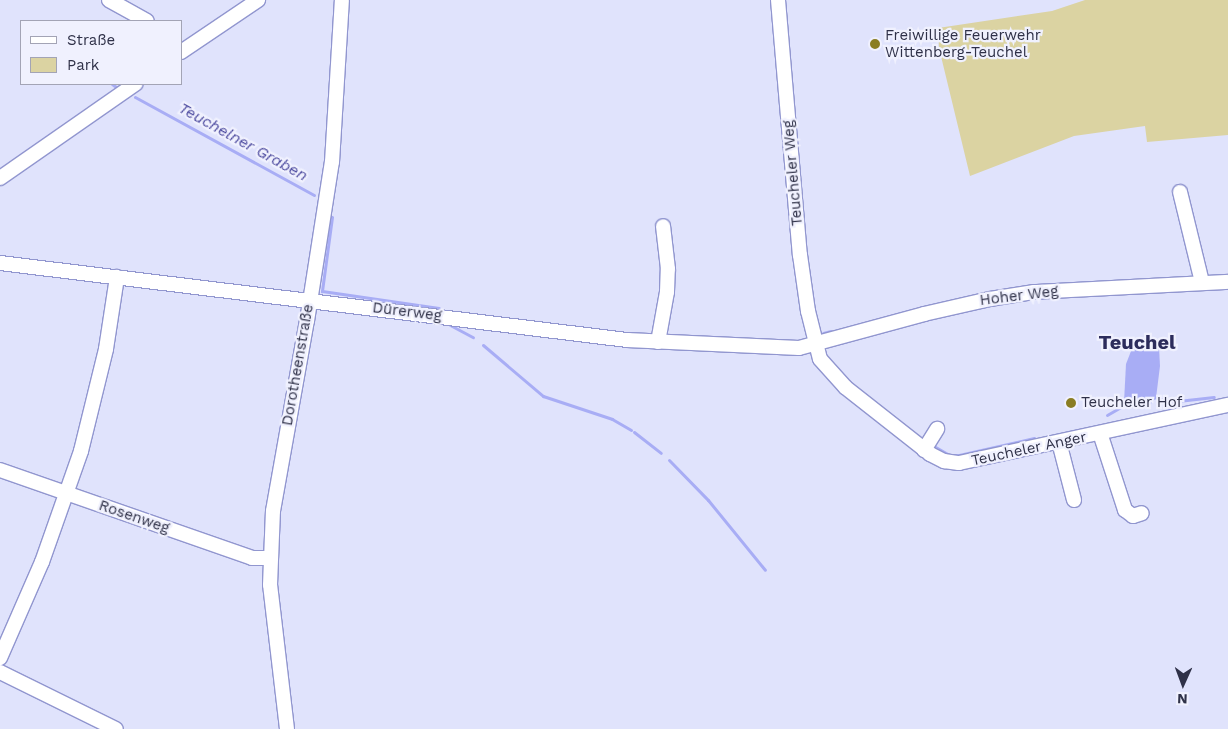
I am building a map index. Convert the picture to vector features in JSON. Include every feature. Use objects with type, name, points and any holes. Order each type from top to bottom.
[{"type":"street","points":[[109,0],[146,20]]},
{"type":"street","points":[[182,50],[258,0]]},
{"type":"street","name":"Dorotheenstraße","points":[[287,729],[270,585],[270,558],[276,485],[310,300],[332,162],[342,0]]},
{"type":"street","name":"Teucheler Weg","points":[[778,0],[800,255],[815,344]]},
{"type":"street","points":[[0,178],[134,85]]},
{"type":"street","points":[[1180,192],[1202,282]]},
{"type":"street","points":[[658,342],[667,292],[668,252],[663,226]]},
{"type":"street","name":"Dürerweg","points":[[0,263],[602,337],[658,342],[799,348],[815,344]]},
{"type":"street","points":[[0,658],[42,562],[67,494],[91,415],[112,318],[117,277]]},
{"type":"street","name":"Hoher Weg","points":[[815,344],[924,314],[990,299],[1034,292],[1228,282]]},
{"type":"street","name":"Teucheler Anger","points":[[815,344],[824,365],[834,376],[924,450],[944,461],[967,463],[1228,405]]},
{"type":"street","points":[[924,450],[937,429]]},
{"type":"street","points":[[1100,433],[1126,510],[1133,516],[1142,514]]},
{"type":"street","points":[[1059,442],[1074,500]]},
{"type":"street","name":"Rosenweg","points":[[0,470],[252,558],[270,558]]},
{"type":"street","points":[[0,672],[116,729]]},
{"type":"green space","points":[[1085,0],[1228,0],[1228,135],[1147,142],[1145,126],[1074,136],[970,176],[939,48],[938,28],[1052,11]]},
{"type":"water","points":[[1142,341],[1154,343],[1159,347],[1160,366],[1156,398],[1148,407],[1128,408],[1124,402],[1126,364],[1133,346]]},
{"type":"waterway","name":"Teuchelner Graben","points":[[135,97],[314,195]]},
{"type":"waterway","name":"Teuchelner Graben","points":[[332,217],[322,291],[439,308]]},
{"type":"waterway","name":"Teuchelner Graben","points":[[450,325],[473,337]]},
{"type":"waterway","points":[[823,333],[831,331]]},
{"type":"waterway","name":"Teuchelner Graben","points":[[483,345],[543,396],[612,419],[631,430]]},
{"type":"waterway","points":[[1154,397],[1169,402],[1214,397]]},
{"type":"waterway","points":[[1107,415],[1128,403]]},
{"type":"waterway","name":"Teuchelner Graben","points":[[634,432],[661,453]]},
{"type":"waterway","points":[[932,445],[949,455],[959,455],[1034,438]]},
{"type":"waterway","name":"Teuchelner Graben","points":[[669,460],[708,500],[765,570]]},
{"type":"place","name":"Freiwillige Feuerwehr Wittenberg-Teuchel","points":[[875,44]]},
{"type":"place","name":"Teucheler Hof","points":[[1071,403]]},
{"type":"district","name":"Teuchel","points":[[1137,342]]}]
